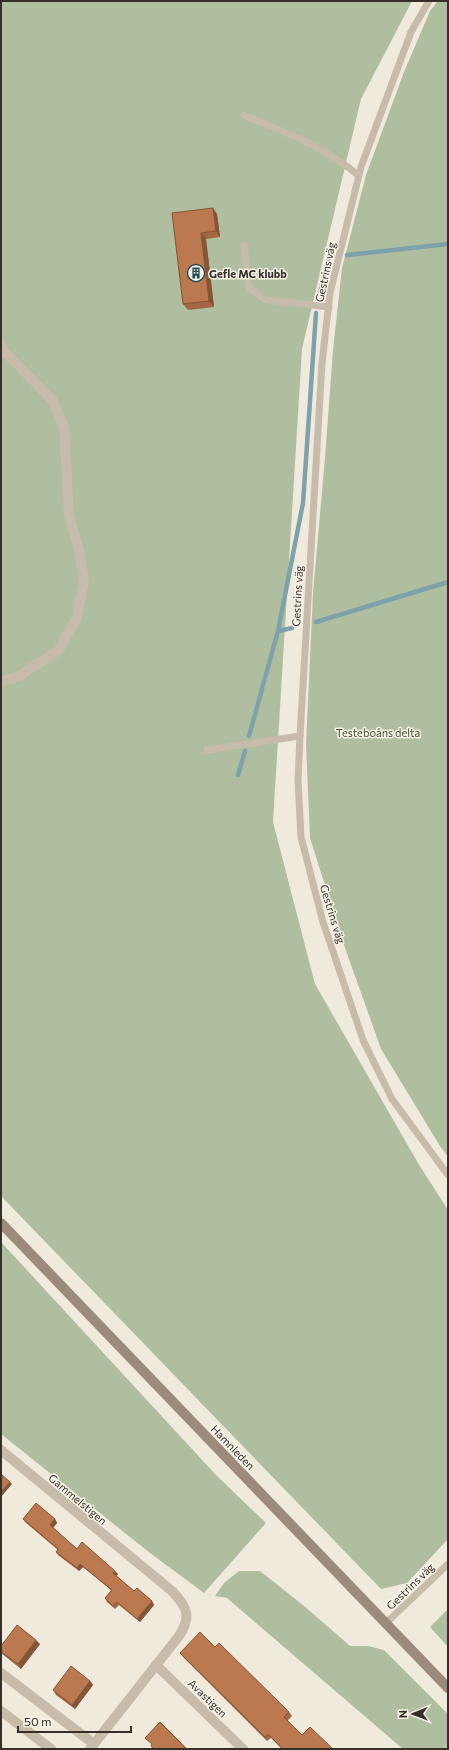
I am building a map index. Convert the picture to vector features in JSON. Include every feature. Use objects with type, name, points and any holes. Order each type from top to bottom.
[{"type":"main road","name":"Hamnleden","points":[[1,1223],[448,1688]]},
{"type":"street","points":[[1,344],[3,350],[53,401],[64,427],[69,515],[79,550],[84,580],[77,617],[59,650],[19,676],[1,682]]},
{"type":"street","name":"Gammelstigen","points":[[1,1450],[181,1600],[187,1612],[186,1622],[183,1629],[156,1665]]},
{"type":"street","points":[[1,1673],[92,1746],[156,1665]]},
{"type":"street","name":"Avastigen","points":[[156,1665],[243,1749]]},
{"type":"street","points":[[1,1711],[51,1749]]},
{"type":"lane","name":"Gestrins väg","points":[[429,1],[411,32],[358,175],[330,293],[322,363],[298,781],[301,837],[326,930],[363,1040],[392,1099],[448,1175]]},
{"type":"lane","points":[[244,115],[309,143],[340,160],[358,175]]},
{"type":"lane","points":[[244,245],[249,288],[266,300],[329,307]]},
{"type":"lane","points":[[207,750],[300,736]]},
{"type":"lane","name":"Gestrins väg","points":[[386,1624],[448,1564]]},
{"type":"green space","points":[[1,1],[412,1],[361,99],[302,349],[273,822],[315,984],[418,1163],[448,1210],[448,1539],[407,1583],[381,1589],[1,1196]]},
{"type":"green space","name":"Testeboåns delta","points":[[438,1],[448,1],[448,1157],[381,1049],[345,948],[310,838],[306,744],[313,593],[333,350],[342,268],[366,175],[404,72],[430,11]]},
{"type":"green space","points":[[1,1242],[216,1475],[266,1523],[204,1593],[150,1553],[1,1434]]},
{"type":"green space","points":[[239,1571],[260,1571],[303,1605],[350,1646],[368,1646],[384,1650],[448,1714],[448,1749],[403,1749],[227,1598],[215,1596],[224,1583]]},
{"type":"green space","points":[[448,1609],[448,1647],[430,1627]]},
{"type":"building","name":"Gefle MC klubb","points":[[213,208],[216,231],[201,233],[209,301],[183,304],[172,213]]},
{"type":"building","points":[[1,1474],[10,1482],[1,1492]]},
{"type":"building","points":[[36,1503],[55,1519],[50,1525],[77,1549],[82,1542],[115,1571],[113,1573],[134,1591],[137,1588],[152,1601],[137,1619],[117,1602],[113,1606],[105,1598],[112,1590],[80,1564],[77,1568],[56,1552],[58,1549],[23,1519]]},
{"type":"building","points":[[17,1625],[36,1640],[18,1664],[1,1652],[1,1646]]},
{"type":"building","points":[[200,1632],[215,1647],[219,1643],[289,1712],[284,1717],[302,1735],[310,1727],[333,1749],[283,1749],[268,1734],[265,1737],[180,1653]]},
{"type":"building","points":[[71,1666],[90,1681],[72,1705],[53,1690]]},
{"type":"building","points":[[160,1722],[187,1749],[154,1749],[151,1746],[152,1744],[145,1738]]},
{"type":"waterway","points":[[347,255],[448,244]]},
{"type":"waterway","points":[[320,292],[329,257]]},
{"type":"waterway","points":[[249,736],[278,631],[303,503],[316,313]]},
{"type":"waterway","points":[[316,622],[448,582]]},
{"type":"waterway","points":[[278,631],[292,628]]},
{"type":"waterway","points":[[238,775],[245,751]]},
{"type":"place","name":"Gefle MC klubb","points":[[196,273]]}]
